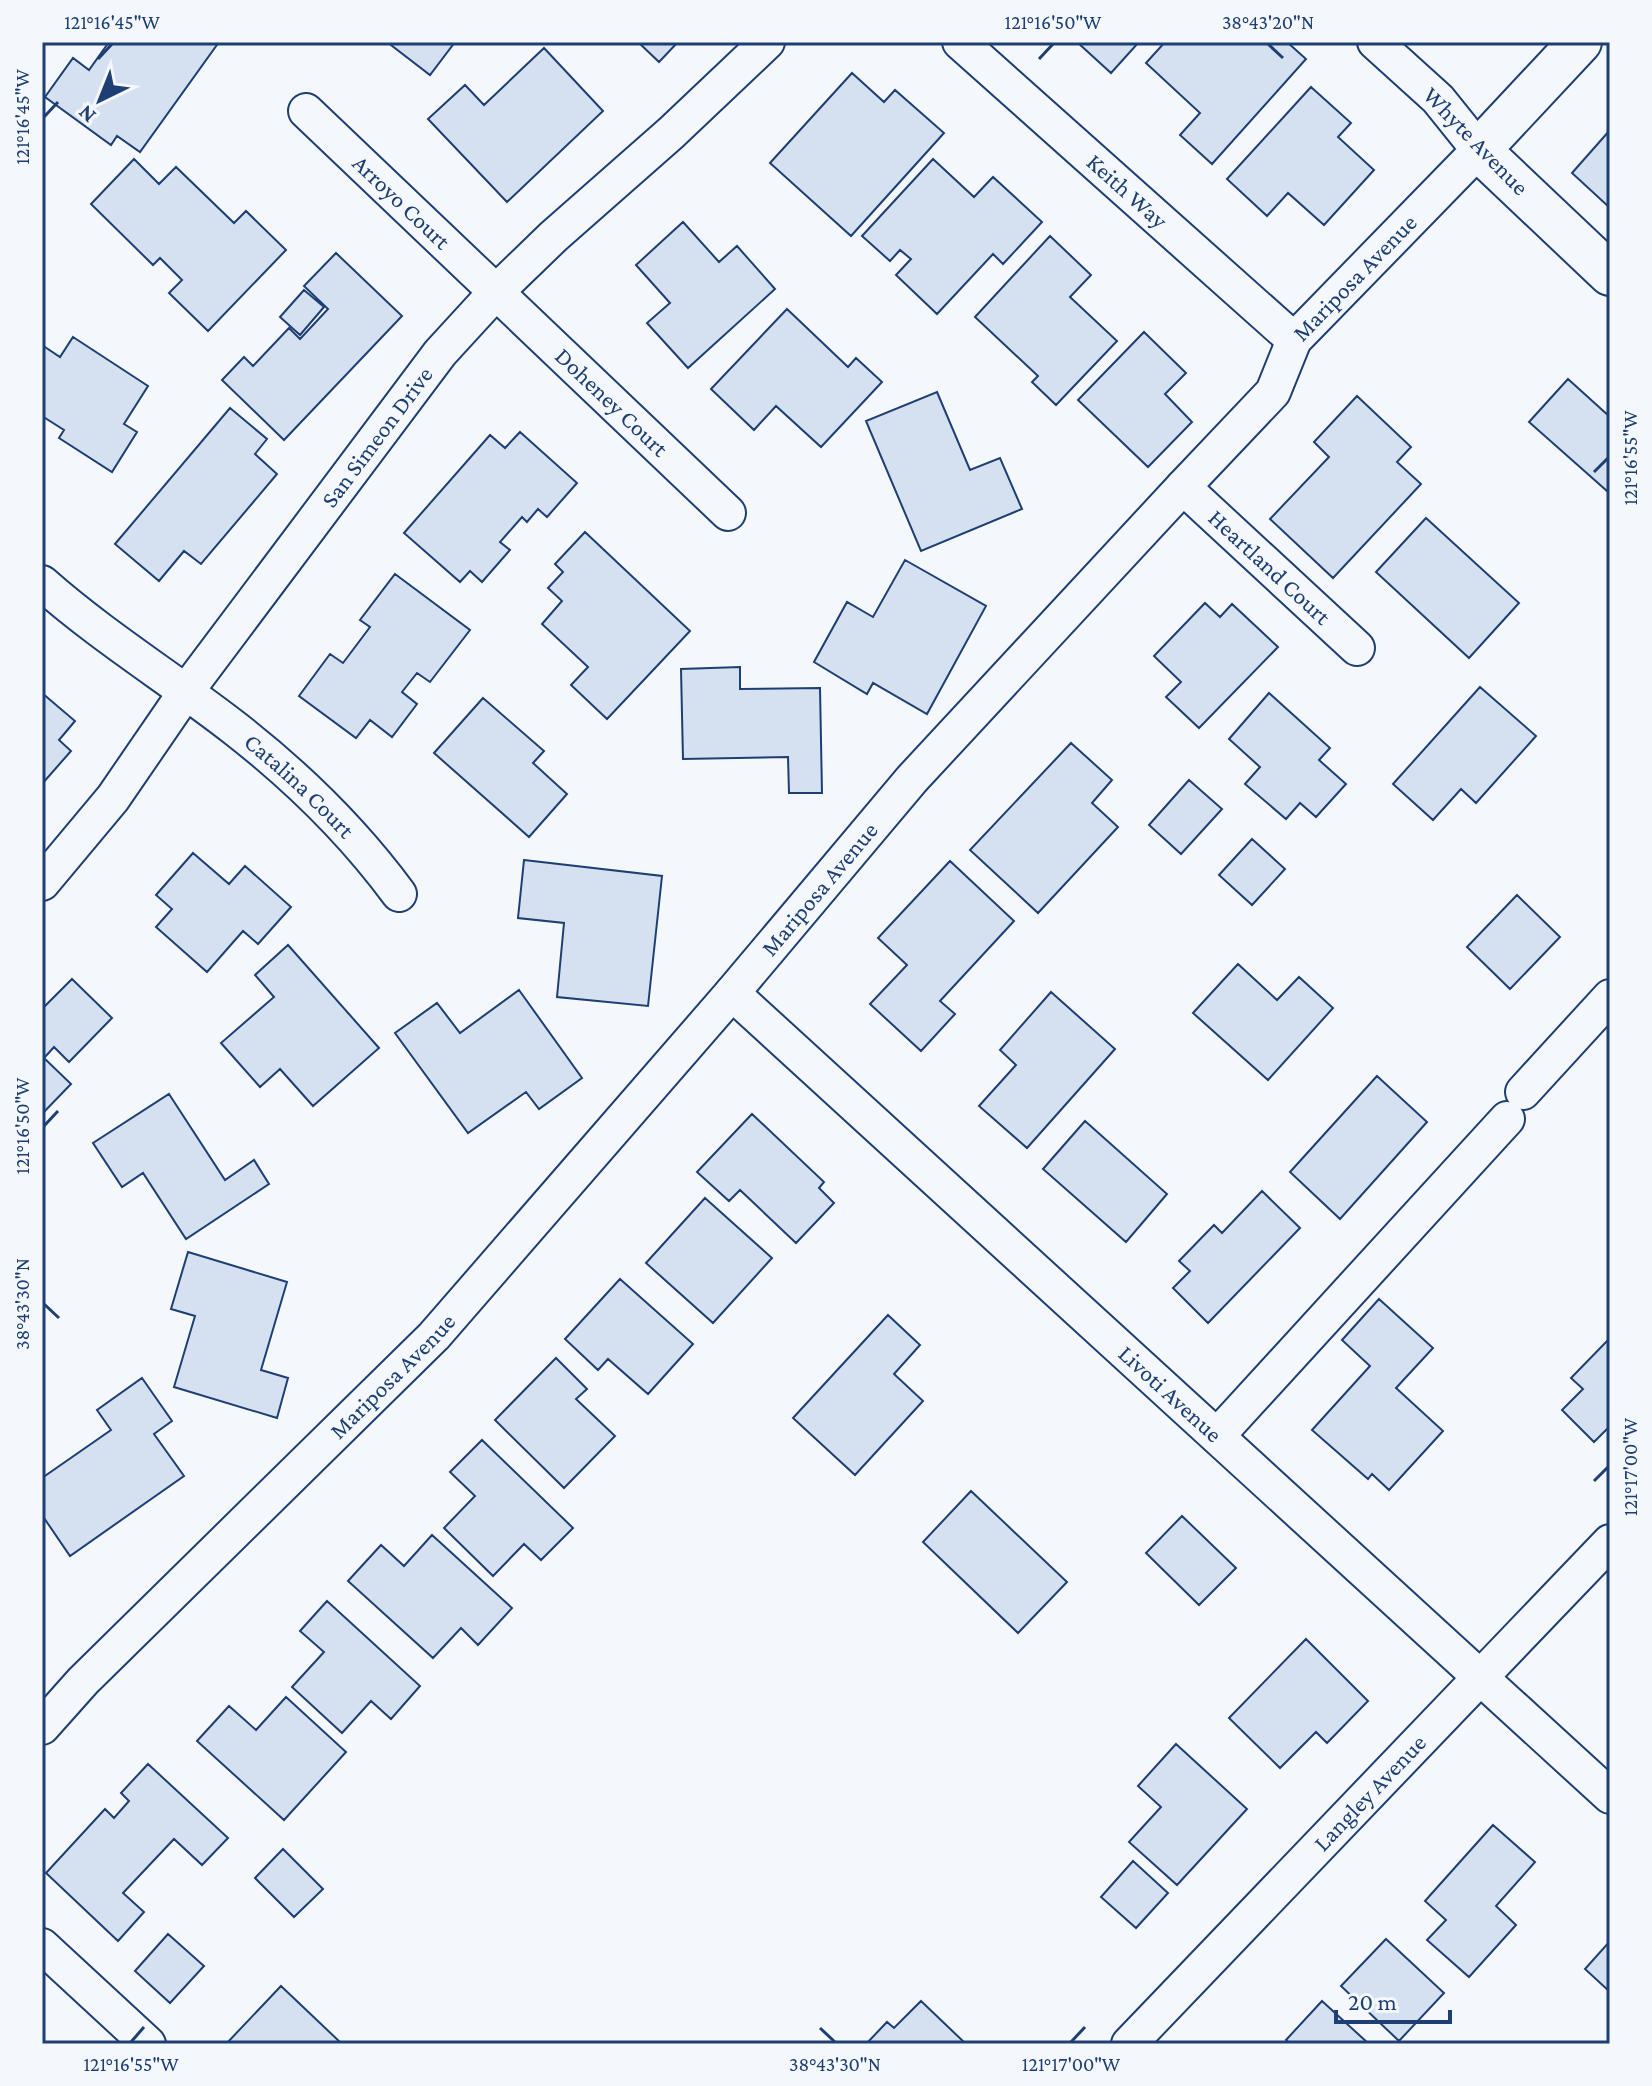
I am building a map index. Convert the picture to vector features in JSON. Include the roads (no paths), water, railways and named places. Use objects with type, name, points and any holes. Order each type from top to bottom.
[{"type":"street","name":"San Simeon Drive","points":[[42,883],[113,798],[185,693],[440,353],[495,293],[554,236],[671,133],[767,42]]},
{"type":"street","name":"Keith Way","points":[[960,42],[1294,340]]},
{"type":"street","name":"Whyte Avenue","points":[[1375,42],[1438,99],[1479,150],[1610,274]]},
{"type":"street","name":"Mariposa Avenue","points":[[42,1727],[83,1681],[434,1336],[732,993],[912,779],[1273,392],[1294,340],[1580,42]]},
{"type":"street","name":"Arroyo Court","points":[[306,111],[495,293]]},
{"type":"street","name":"Doheney Court","points":[[495,293],[728,513]]},
{"type":"street","name":"Heartland Court","points":[[1183,487],[1357,648]]},
{"type":"street","name":"Catalina Court","points":[[42,583],[73,611],[237,730],[301,785],[373,859],[399,894]]},
{"type":"street","name":"Livoti Avenue","points":[[732,993],[1610,1796]]},
{"type":"street","points":[[1217,1436],[1610,997]]},
{"type":"street","name":"Langley Avenue","points":[[1129,2044],[1610,1542]]},
{"type":"street","points":[[42,1946],[148,2044]]}]
